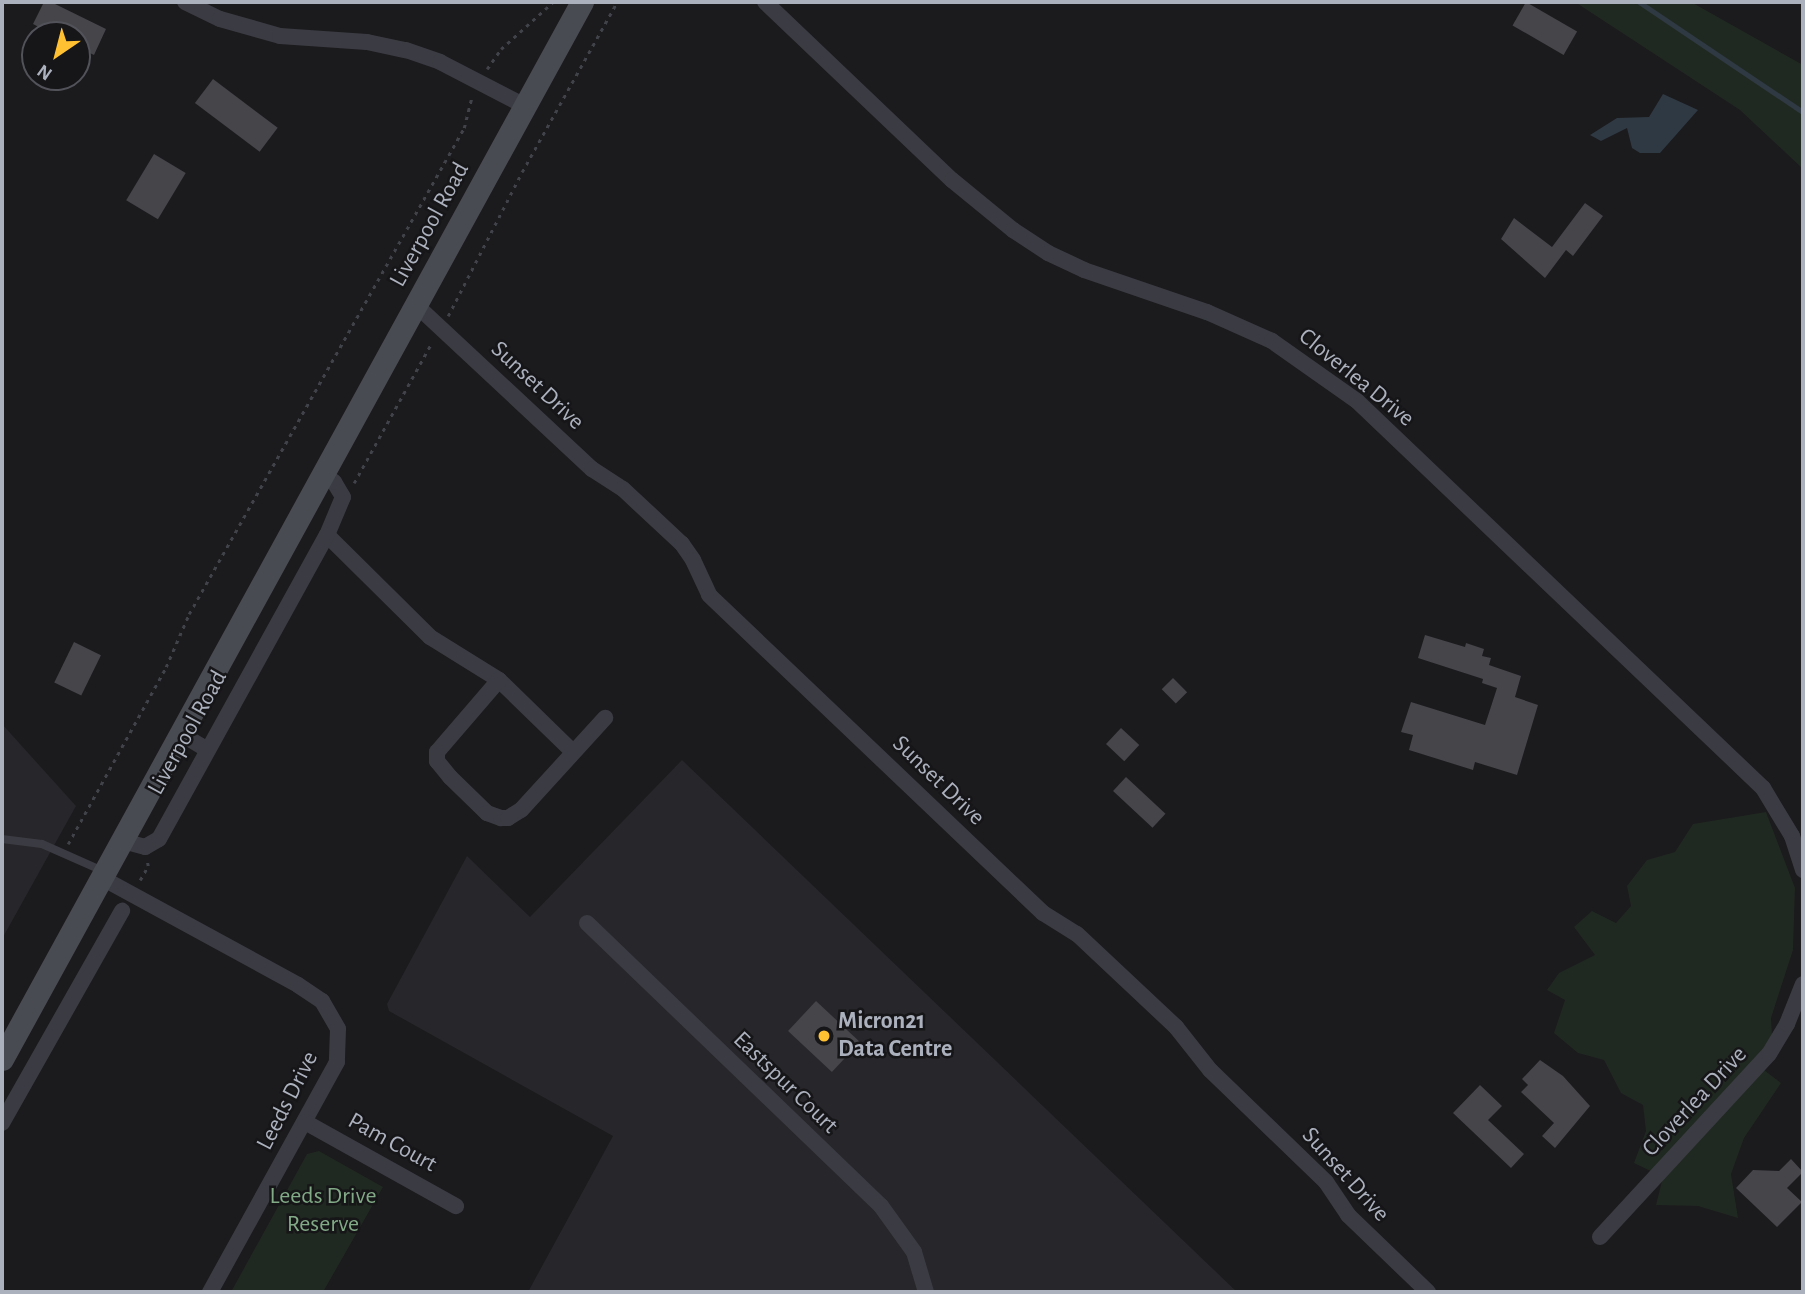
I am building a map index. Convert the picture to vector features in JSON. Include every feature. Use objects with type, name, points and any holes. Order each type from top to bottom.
[{"type":"main road","name":"Liverpool Road","points":[[5,1054],[582,2]]},
{"type":"street","points":[[185,2],[253,30],[280,36],[367,43],[406,50],[479,80],[525,106]]},
{"type":"street","name":"Cloverlea Drive","points":[[765,2],[952,180],[1013,230],[1048,253],[1084,270],[1207,312],[1272,341],[1357,401],[1763,788],[1792,836],[1803,870]]},
{"type":"street","name":"Sunset Drive","points":[[416,305],[592,469],[623,489],[682,544],[693,560],[709,595],[1023,894],[1053,920],[1077,934],[1176,1027],[1210,1070],[1326,1182],[1348,1215],[1428,1292]]},
{"type":"street","points":[[323,473],[334,482],[343,497]]},
{"type":"street","name":"Liverpool Road","points":[[123,841],[145,847],[153,845],[159,839],[327,535],[343,497]]},
{"type":"street","points":[[327,535],[430,637],[499,680],[572,751]]},
{"type":"street","points":[[499,680],[437,752],[437,761],[442,768],[487,813],[508,818],[521,810],[572,751],[606,718]]},
{"type":"street","points":[[181,734],[208,750]]},
{"type":"street","name":"Leeds Drive","points":[[104,875],[298,985],[322,1001],[338,1029],[340,1047],[337,1062],[210,1292]]},
{"type":"street","points":[[2,1123],[122,911]]},
{"type":"street","name":"Eastspur Court","points":[[587,923],[881,1206],[914,1252],[926,1292]]},
{"type":"street","name":"Cloverlea Drive","points":[[1600,1237],[1769,1054],[1787,1024],[1803,984]]},
{"type":"street","points":[[5,1054],[35,1063]]},
{"type":"street","name":"Pam Court","points":[[305,1122],[456,1206]]},
{"type":"lane","points":[[2,839],[21,839],[64,852],[104,875]]},
{"type":"path","points":[[64,852],[166,667],[189,614],[464,128],[479,80],[501,49],[553,2]]},
{"type":"path","points":[[343,497],[441,327],[522,172],[617,2]]},
{"type":"shaded area","points":[[1663,94],[1698,110],[1660,153],[1640,153],[1632,148],[1627,128],[1601,141],[1590,135],[1617,118],[1649,117]]},
{"type":"shaded area","points":[[2,724],[76,806],[2,939]]},
{"type":"shaded area","points":[[682,760],[1237,1292],[528,1292],[613,1136],[389,1011],[387,1004],[467,856],[530,917]]},
{"type":"green space","points":[[1575,2],[1691,2],[1803,65],[1803,169],[1740,110]]},
{"type":"green space","points":[[1766,812],[1795,888],[1793,950],[1771,1018],[1772,1035],[1755,1063],[1781,1083],[1744,1138],[1731,1174],[1738,1218],[1698,1206],[1656,1205],[1663,1177],[1634,1163],[1646,1131],[1643,1105],[1621,1093],[1604,1060],[1578,1053],[1554,1033],[1565,1000],[1547,990],[1559,973],[1595,955],[1574,927],[1592,911],[1616,923],[1631,906],[1627,886],[1647,860],[1675,852],[1693,824]]},
{"type":"green space","name":"Leeds Drive Reserve","points":[[319,1151],[383,1187],[323,1292],[231,1292],[307,1154]]},
{"type":"building","points":[[44,2],[51,2],[90,21],[34,21]]},
{"type":"building","points":[[1526,2],[1577,32],[1564,55],[1512,25]]},
{"type":"building","points":[[91,22],[106,29],[94,55],[91,54]]},
{"type":"building","points":[[213,79],[278,128],[260,152],[195,103]]},
{"type":"building","points":[[154,154],[186,173],[158,219],[126,200]]},
{"type":"building","points":[[1585,203],[1603,216],[1573,256],[1566,250],[1545,278],[1501,239],[1514,218],[1552,247]]},
{"type":"building","points":[[1425,635],[1465,647],[1466,643],[1484,649],[1482,656],[1491,658],[1489,665],[1521,676],[1515,697],[1538,705],[1517,775],[1475,762],[1473,770],[1409,750],[1413,735],[1401,732],[1411,702],[1485,725],[1497,688],[1482,683],[1483,679],[1418,658]]},
{"type":"building","points":[[74,642],[101,655],[81,696],[54,682]]},
{"type":"building","points":[[1173,678],[1187,692],[1176,703],[1162,689]]},
{"type":"building","points":[[1121,728],[1139,745],[1124,761],[1106,744]]},
{"type":"building","points":[[1126,777],[1165,814],[1153,828],[1113,791]]},
{"type":"building","name":"Micron21 Data Centre","points":[[816,1001],[860,1042],[832,1072],[788,1031]]},
{"type":"building","points":[[1540,1060],[1563,1076],[1590,1106],[1555,1148],[1542,1136],[1554,1123],[1521,1092],[1528,1085],[1522,1079]]},
{"type":"building","points":[[1480,1085],[1502,1106],[1488,1120],[1524,1154],[1511,1168],[1453,1113]]},
{"type":"building","points":[[1791,1159],[1803,1172],[1787,1188],[1802,1202],[1777,1227],[1736,1188],[1753,1170],[1779,1171]]},
{"type":"waterway","points":[[1639,2],[1803,112]]},
{"type":"place","name":"Micron21 Data Centre","points":[[824,1036]]}]
